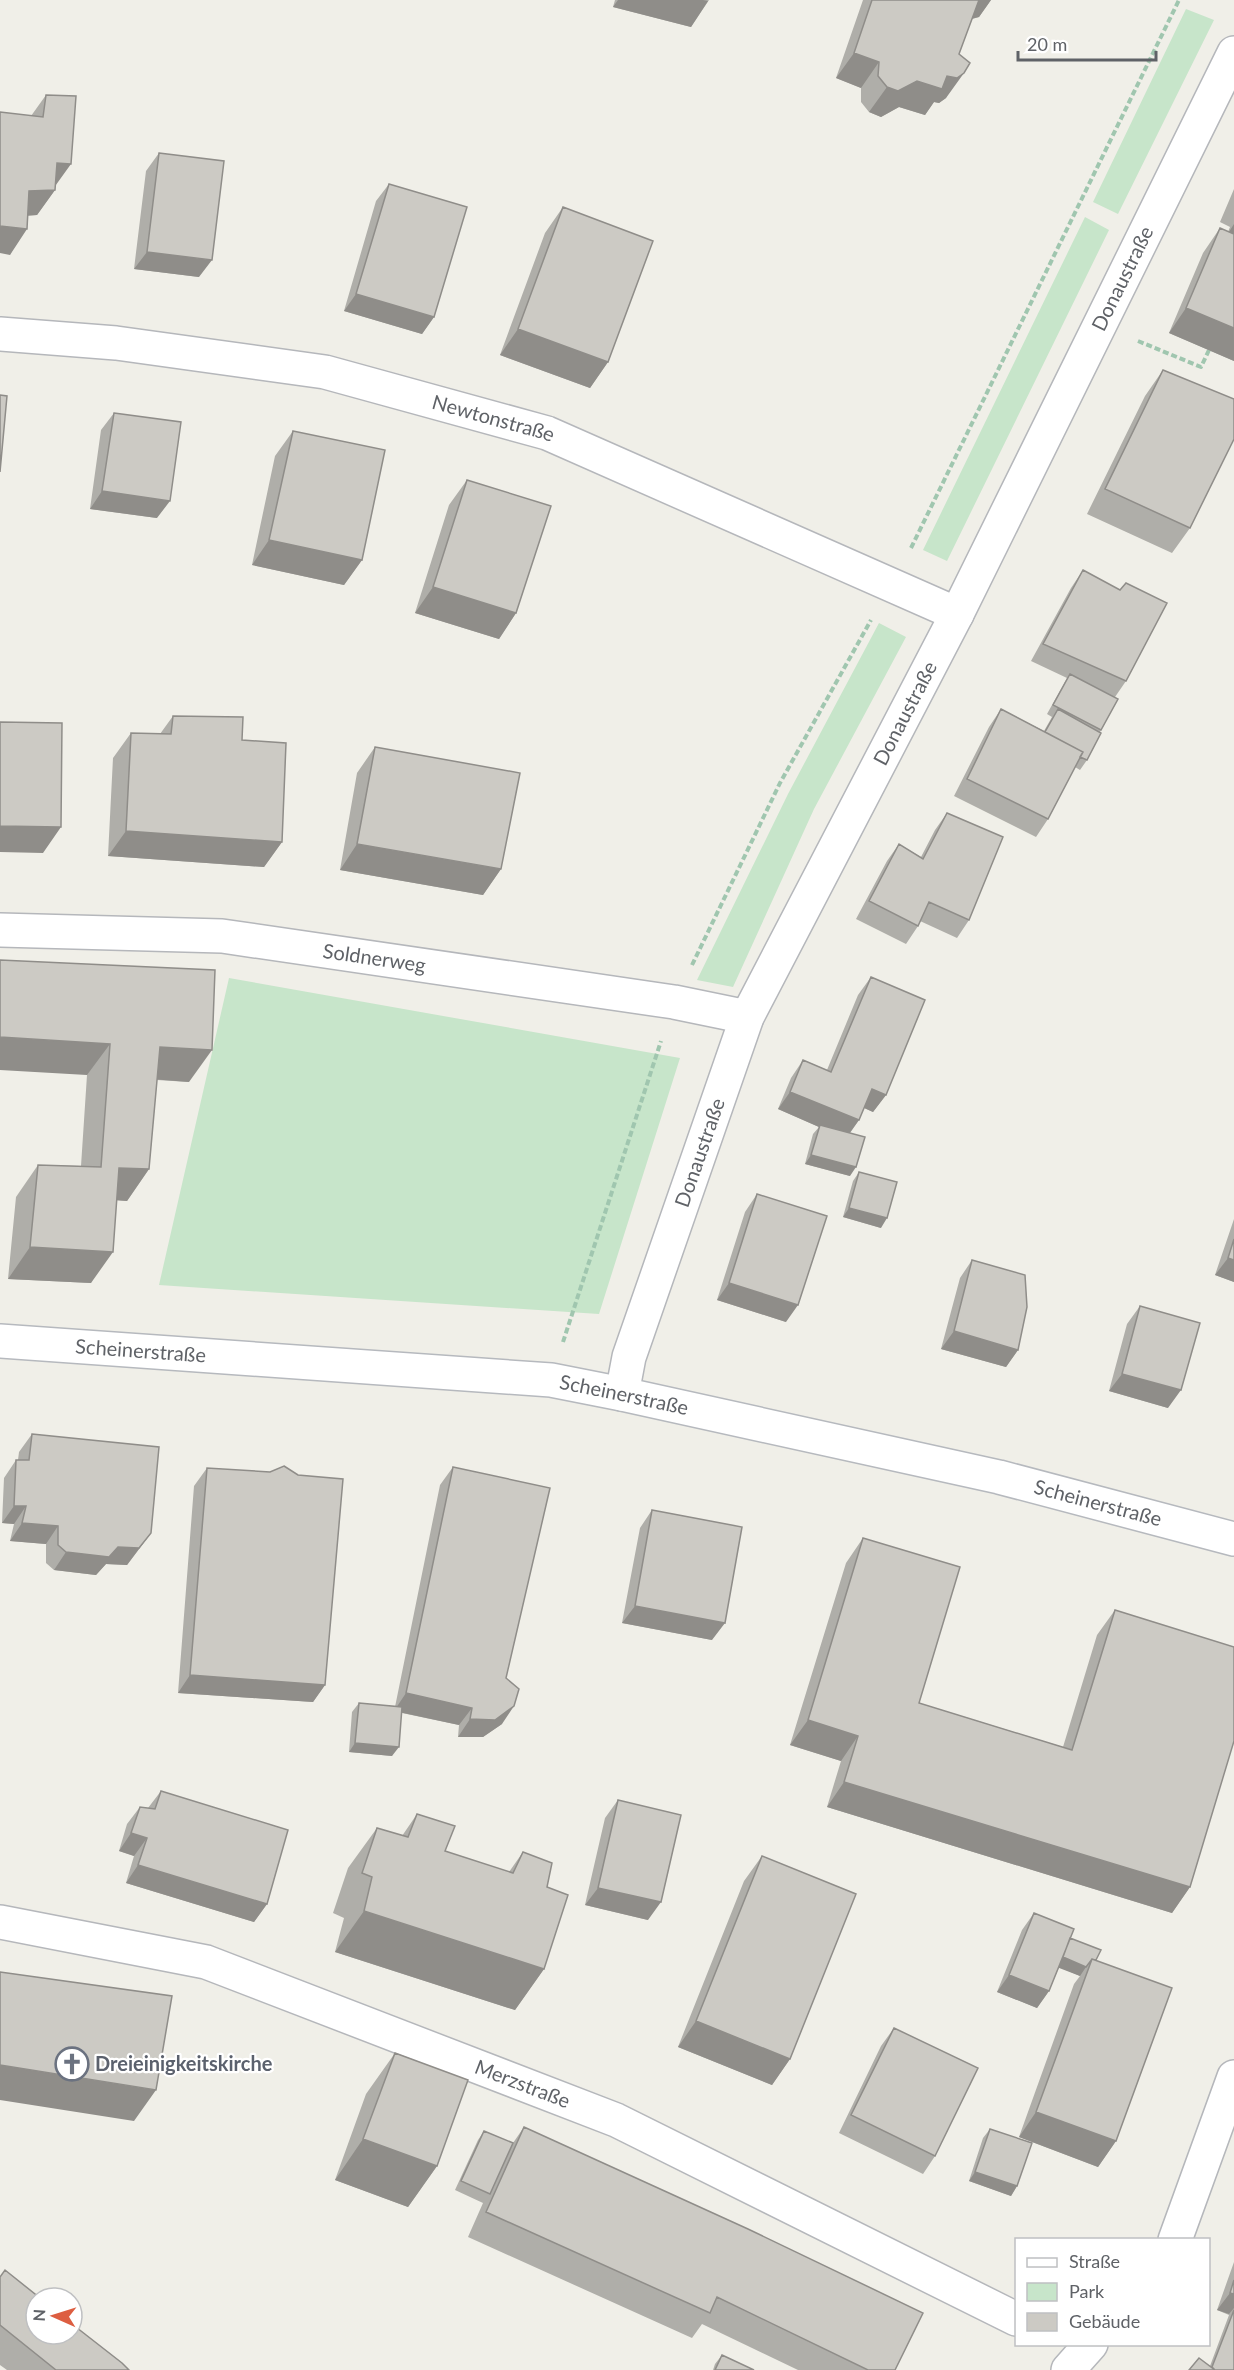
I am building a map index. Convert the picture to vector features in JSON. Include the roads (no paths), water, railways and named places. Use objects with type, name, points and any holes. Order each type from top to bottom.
[{"type":"street","name":"Donaustraße","points":[[622,1394],[630,1357],[747,1017],[957,614],[1234,53]]},
{"type":"street","name":"Newtonstraße","points":[[0,334],[116,343],[325,372],[536,430],[957,614]]},
{"type":"street","name":"Soldnerweg","points":[[0,930],[222,936],[674,1002],[747,1017]]},
{"type":"street","name":"Scheinerstraße","points":[[0,1341],[551,1380],[999,1477],[1234,1539]]},
{"type":"street","name":"Merzstraße","points":[[0,1922],[206,1962],[616,2120],[1015,2318]]},
{"type":"street","points":[[1176,2238],[1234,2076]]},
{"type":"place","name":"Dreieinigkeitskirche","points":[[72,2064]]}]
